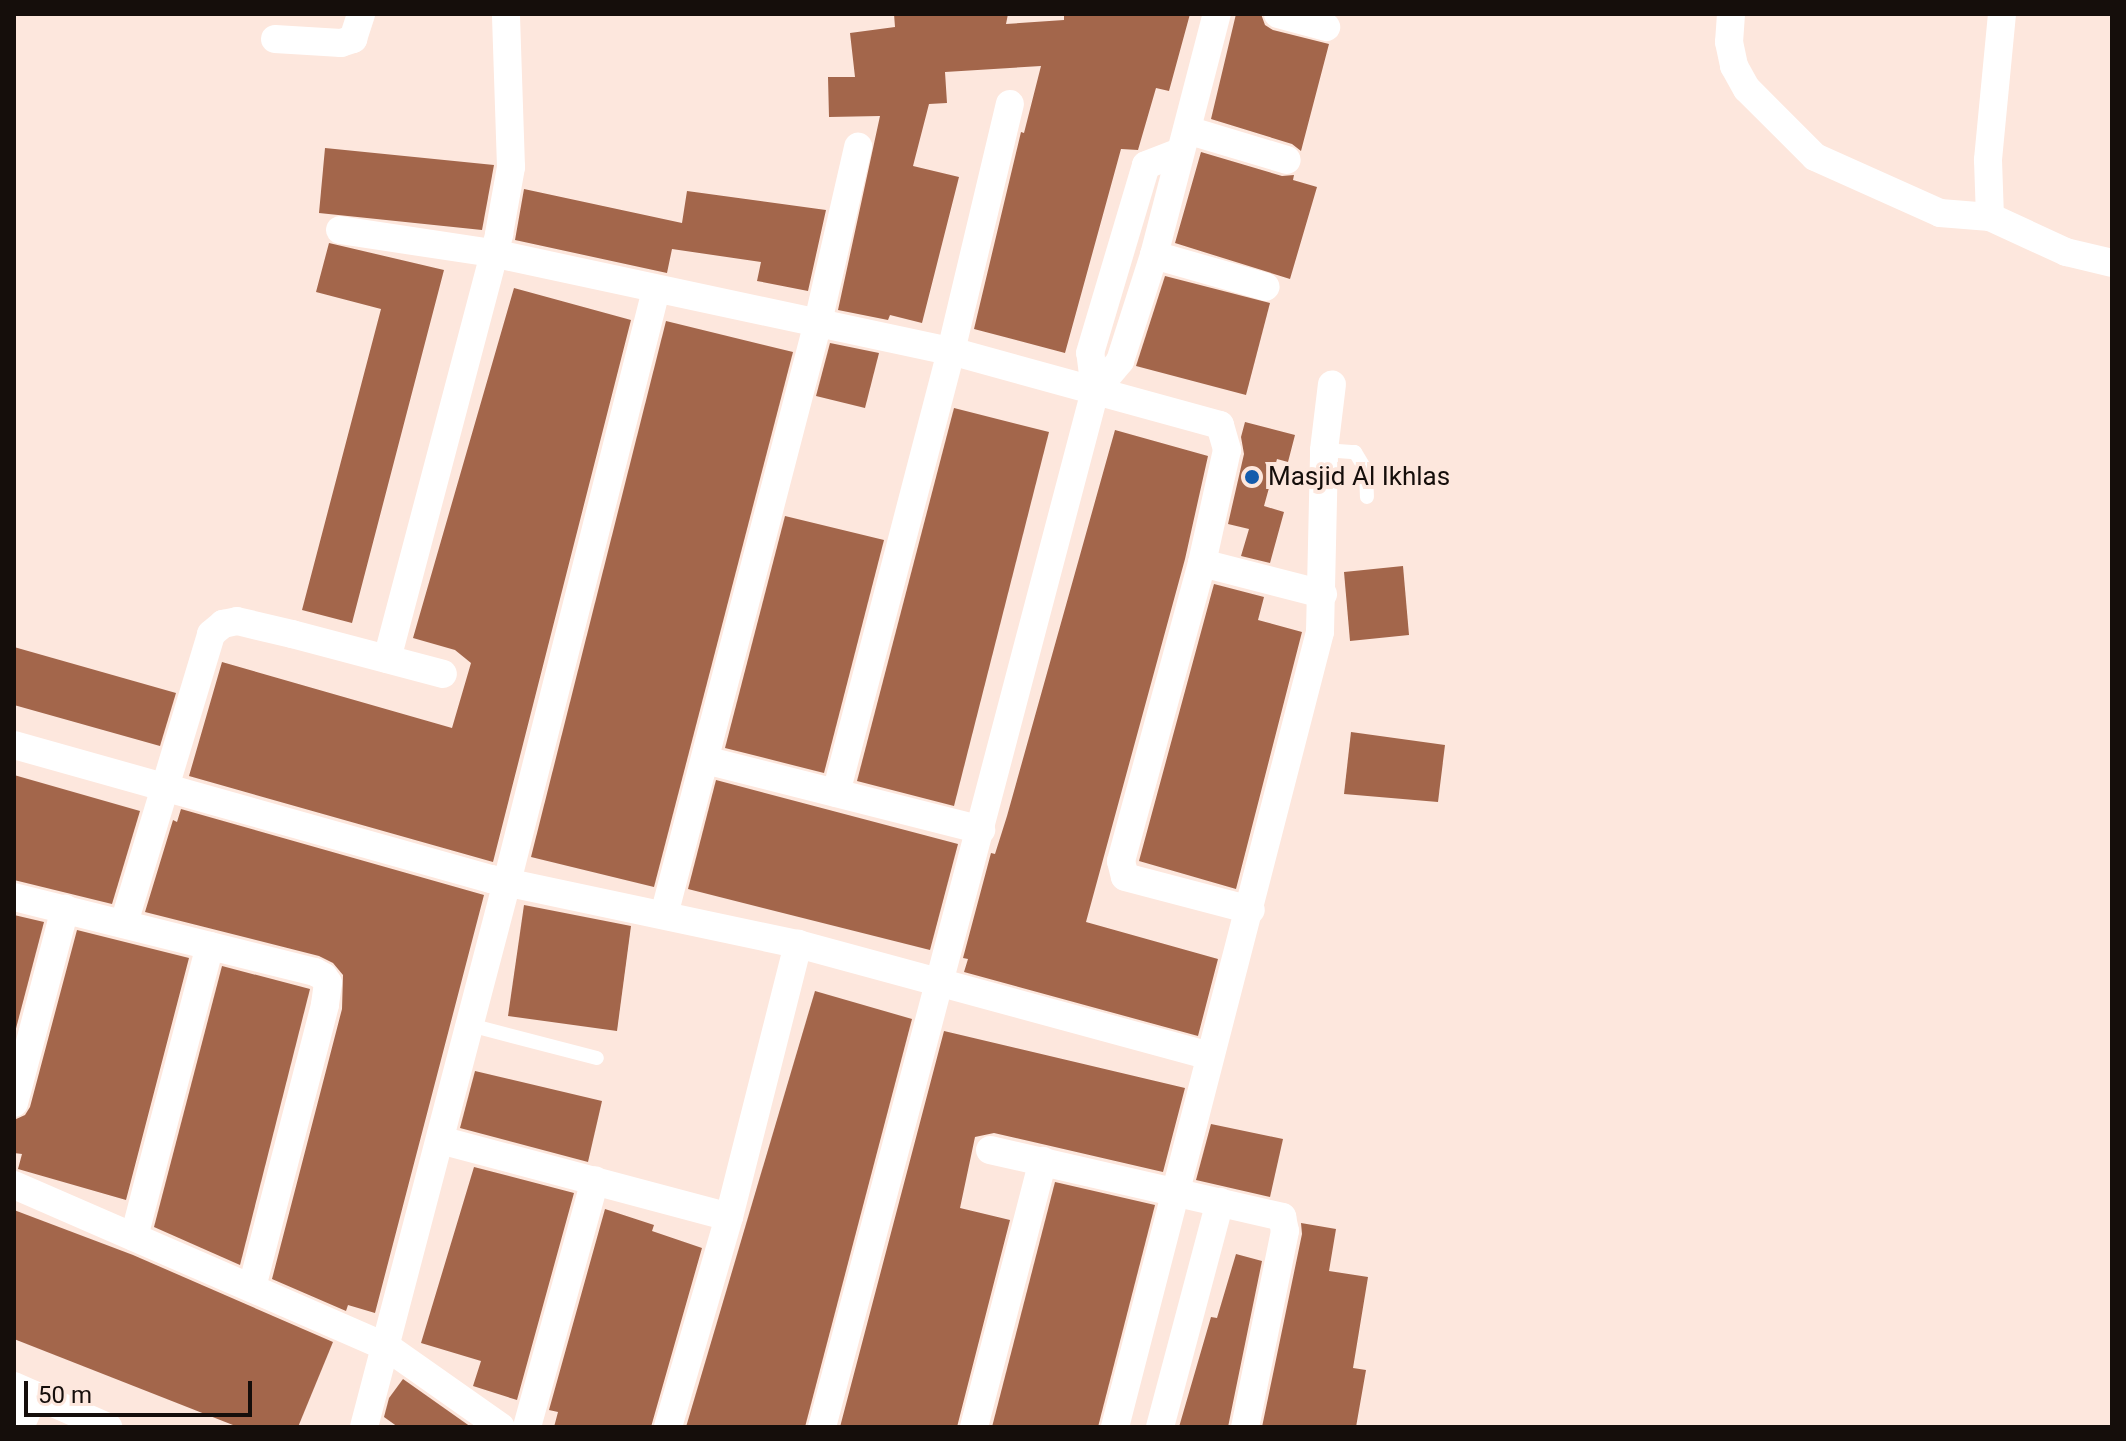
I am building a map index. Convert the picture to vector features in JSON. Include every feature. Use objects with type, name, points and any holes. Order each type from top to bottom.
[{"type":"street","points":[[275,39],[341,43],[353,39],[361,14]]},
{"type":"street","points":[[387,659],[492,253],[511,167],[506,14]]},
{"type":"street","points":[[1095,391],[1120,361],[1154,255],[1217,14]]},
{"type":"street","points":[[1278,14],[1326,27]]},
{"type":"street","points":[[1731,14],[1729,42],[1734,66],[1747,89],[1815,157],[1940,213],[1990,217],[2066,252],[2112,263]]},
{"type":"street","points":[[1990,217],[1988,160],[2002,14]]},
{"type":"street","points":[[836,793],[951,351],[1010,104]]},
{"type":"street","points":[[822,1427],[1095,391],[1090,353],[1146,165],[1183,141],[1287,160]]},
{"type":"street","points":[[664,915],[818,322],[858,147]]},
{"type":"street","points":[[340,230],[492,253],[951,351],[1220,425],[1227,450],[1202,563],[1121,861],[1125,877],[1251,910]]},
{"type":"street","points":[[1154,255],[1266,287]]},
{"type":"street","points":[[364,1427],[507,882],[656,290]]},
{"type":"street","points":[[1115,1427],[1209,1056],[1217,1041],[1251,910],[1320,632],[1324,450],[1332,384]]},
{"type":"street","points":[[1202,563],[1323,594]]},
{"type":"street","points":[[124,923],[211,634],[223,624],[237,621],[443,674]]},
{"type":"street","points":[[14,745],[507,882],[798,944],[1209,1056]]},
{"type":"street","points":[[705,760],[981,830]]},
{"type":"street","points":[[14,897],[315,972],[328,983],[252,1288]]},
{"type":"street","points":[[14,1103],[65,909]]},
{"type":"street","points":[[668,1427],[729,1217],[798,944]]},
{"type":"street","points":[[134,1237],[210,946]]},
{"type":"street","points":[[440,1140],[729,1217]]},
{"type":"street","points":[[990,1150],[1174,1195],[1276,1213],[1284,1224],[1245,1427]]},
{"type":"street","points":[[974,1427],[1043,1161]]},
{"type":"street","points":[[527,1427],[595,1180]]},
{"type":"street","points":[[14,1185],[387,1347],[501,1427]]},
{"type":"street","points":[[1174,1195],[1207,1250]]},
{"type":"street","points":[[1160,1427],[1220,1202]]},
{"type":"street","points":[[20,1427],[24,1390],[108,1427]]},
{"type":"lane","points":[[1324,450],[1355,452],[1366,470],[1367,497]]},
{"type":"lane","points":[[470,1025],[597,1058]]},
{"type":"building","points":[[894,14],[1008,14],[1006,24],[1064,20],[1064,14],[1190,14],[1169,91],[1156,88],[1138,150],[1121,149],[1065,353],[974,329],[1021,132],[1024,133],[1041,66],[945,72],[947,103],[929,104],[913,166],[959,177],[922,323],[890,315],[888,320],[838,310],[880,116],[829,117],[828,77],[855,77],[850,33],[895,27]]},
{"type":"building","points":[[1236,14],[1261,14],[1265,25],[1273,30],[1329,44],[1301,151],[1292,144],[1211,119]]},
{"type":"building","points":[[325,148],[494,165],[482,230],[319,213]]},
{"type":"building","points":[[1201,152],[1282,176],[1294,175],[1293,180],[1317,187],[1290,279],[1175,243]]},
{"type":"building","points":[[524,189],[682,223],[687,191],[826,210],[808,291],[757,281],[761,262],[672,249],[667,273],[515,240]]},
{"type":"building","points":[[329,243],[444,270],[352,623],[302,610],[381,309],[316,292]]},
{"type":"building","points":[[1165,276],[1270,303],[1246,395],[1136,366]]},
{"type":"building","points":[[514,288],[631,320],[493,862],[189,776],[222,662],[452,728],[471,663],[455,650],[413,638]]},
{"type":"building","points":[[666,321],[793,352],[654,887],[531,857]]},
{"type":"building","points":[[830,343],[879,353],[865,408],[816,396]]},
{"type":"building","points":[[954,408],[1049,432],[954,806],[857,781]]},
{"type":"building","points":[[1245,422],[1295,435],[1288,462],[1277,459],[1264,506],[1284,512],[1270,563],[1241,556],[1249,529],[1228,524],[1244,454],[1241,437]]},
{"type":"building","points":[[1115,430],[1208,456],[1185,559],[1086,922],[1218,959],[1198,1036],[964,972],[968,959],[963,958],[991,853],[995,854],[1007,816]]},
{"type":"building","points":[[785,516],[884,540],[824,773],[725,748]]},
{"type":"building","points":[[1403,566],[1409,635],[1350,641],[1344,572]]},
{"type":"building","points":[[1214,584],[1264,597],[1258,620],[1302,632],[1236,889],[1139,861]]},
{"type":"building","points":[[14,647],[176,693],[160,746],[14,705]]},
{"type":"building","points":[[1351,732],[1445,745],[1438,802],[1344,794]]},
{"type":"building","points":[[14,775],[140,811],[112,904],[14,880]]},
{"type":"building","points":[[716,780],[958,844],[930,950],[688,889]]},
{"type":"building","points":[[181,809],[484,895],[375,1313],[348,1305],[346,1311],[272,1279],[342,1009],[343,975],[333,963],[319,956],[145,912],[173,820],[177,822]]},
{"type":"building","points":[[524,905],[631,926],[617,1031],[508,1016]]},
{"type":"building","points":[[14,915],[44,922],[14,1036]]},
{"type":"building","points":[[77,930],[189,958],[126,1200],[18,1169],[22,1154],[14,1153],[14,1120],[25,1115],[30,1107]]},
{"type":"building","points":[[222,966],[310,989],[240,1265],[154,1227]]},
{"type":"building","points":[[815,991],[912,1019],[805,1427],[686,1427]]},
{"type":"building","points":[[944,1031],[1185,1088],[1163,1172],[994,1133],[975,1137],[960,1208],[1010,1220],[957,1427],[840,1427]]},
{"type":"building","points":[[475,1071],[602,1101],[588,1162],[460,1128]]},
{"type":"building","points":[[1211,1124],[1283,1139],[1270,1197],[1196,1180]]},
{"type":"building","points":[[474,1167],[574,1193],[517,1400],[473,1386],[481,1361],[421,1343]]},
{"type":"building","points":[[1055,1182],[1155,1205],[1098,1427],[992,1427]]},
{"type":"building","points":[[605,1209],[654,1225],[652,1231],[702,1248],[651,1427],[554,1427],[558,1412],[549,1410]]},
{"type":"building","points":[[14,1210],[133,1255],[333,1342],[298,1427],[238,1427],[14,1339]]},
{"type":"building","points":[[1301,1223],[1336,1229],[1329,1271],[1368,1277],[1353,1368],[1366,1370],[1356,1427],[1262,1427],[1302,1234]]},
{"type":"building","points":[[1236,1254],[1262,1261],[1228,1427],[1179,1427],[1211,1317],[1217,1318]]},
{"type":"building","points":[[403,1379],[471,1427],[398,1427],[384,1417],[389,1398]]},
{"type":"place","name":"Masjid Al Ikhlas","points":[[1252,477]]}]
